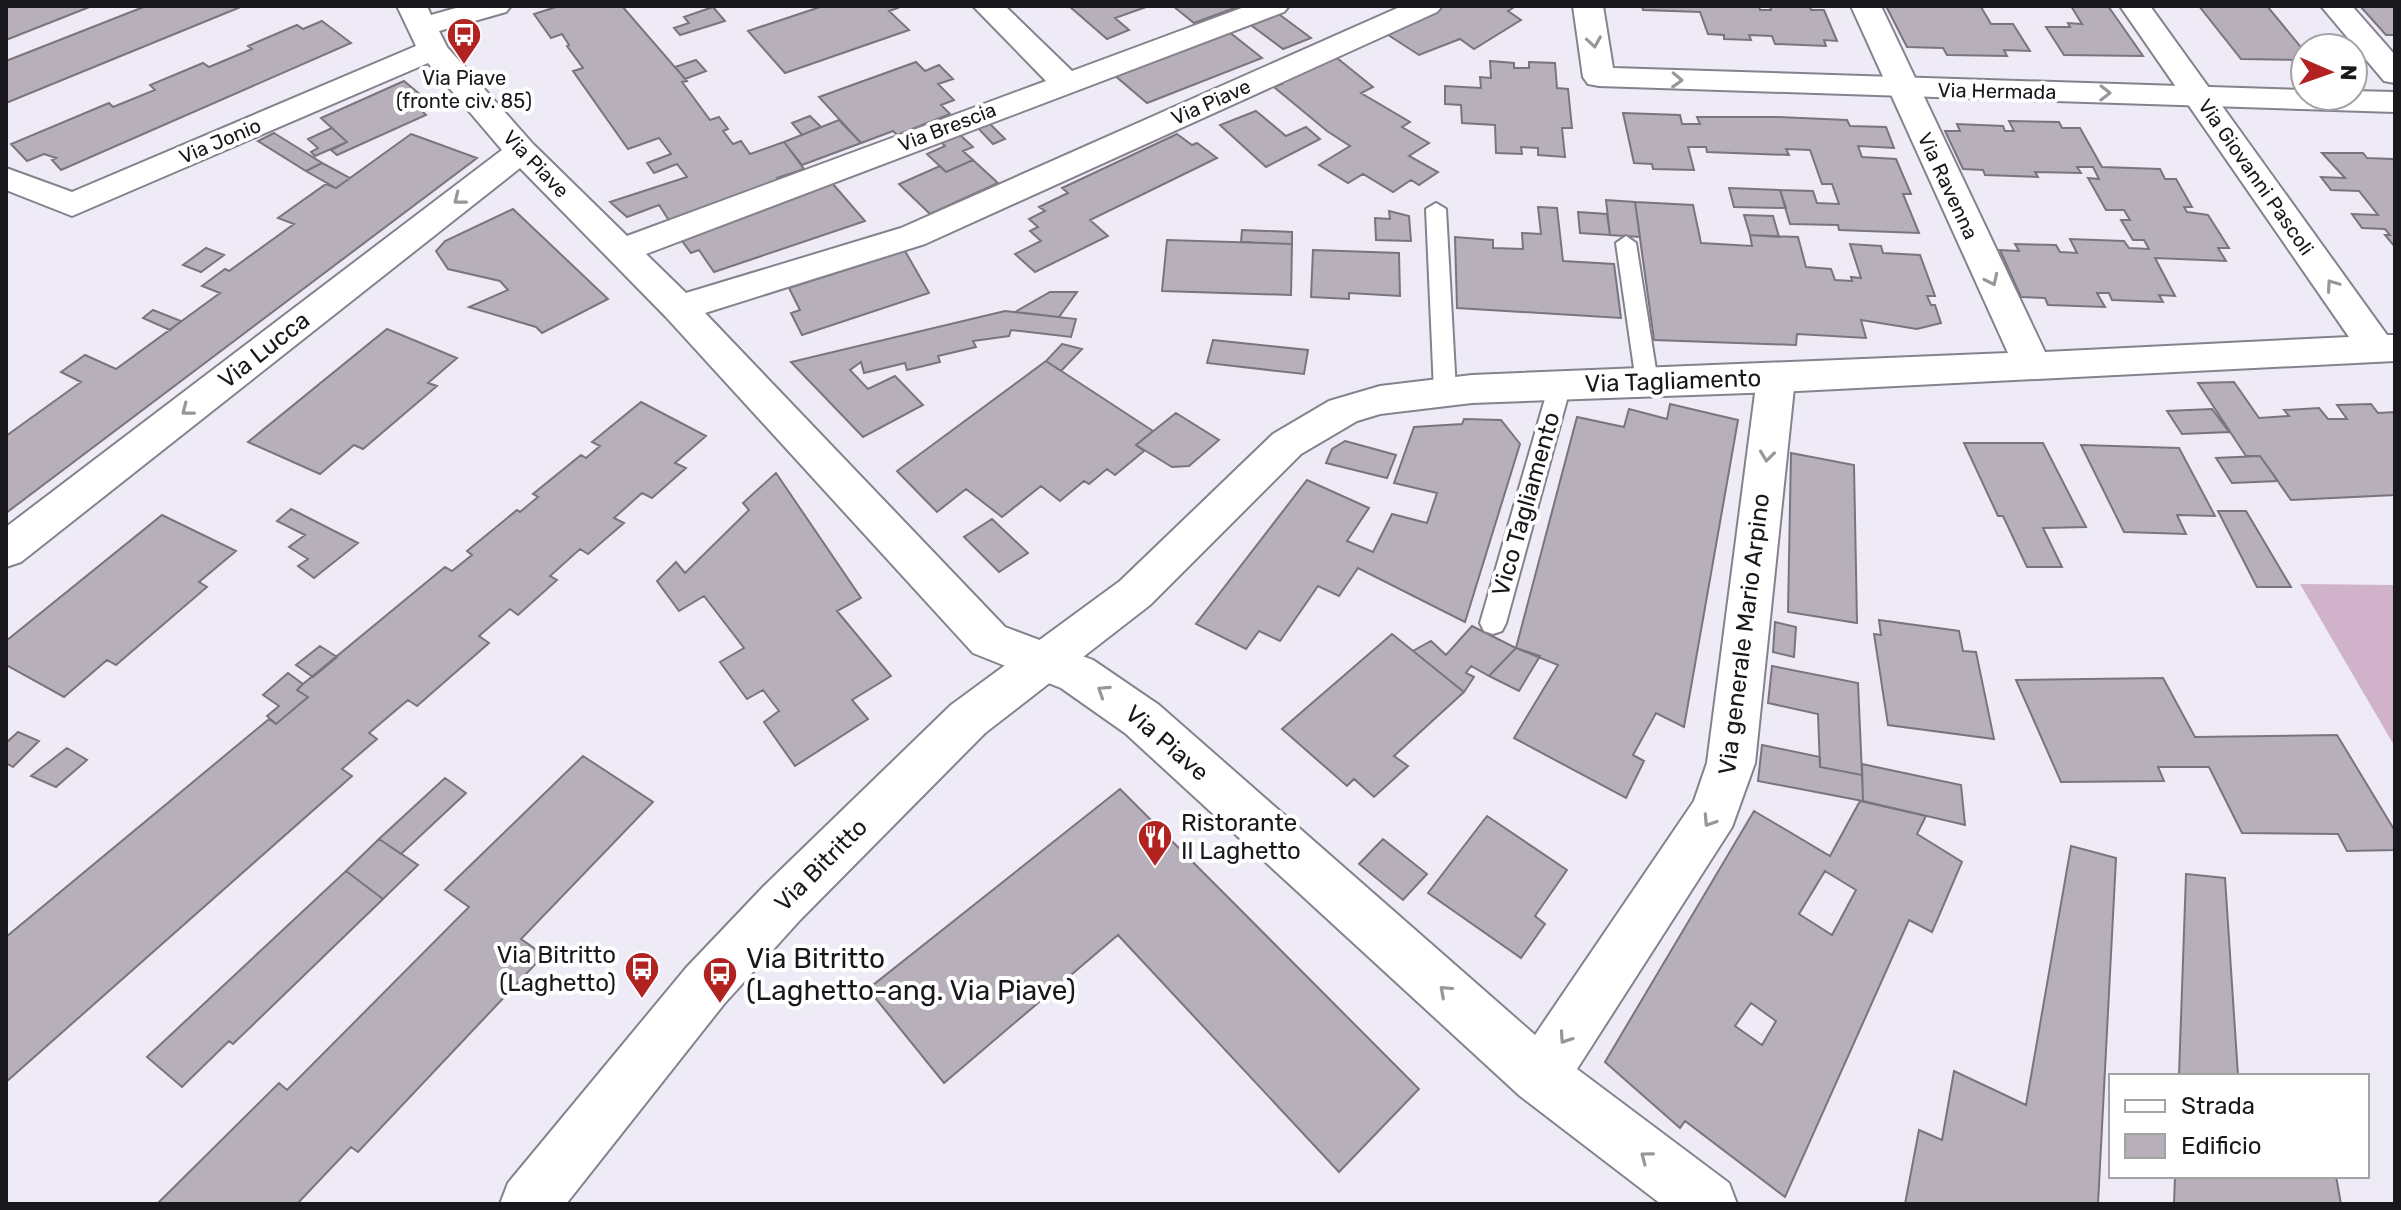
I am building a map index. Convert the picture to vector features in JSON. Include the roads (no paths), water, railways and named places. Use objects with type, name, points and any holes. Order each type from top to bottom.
[{"type":"street","name":"Via Jonio","points":[[6,178],[72,205],[422,28],[496,6]]},
{"type":"street","points":[[988,6],[1066,83]]},
{"type":"street","name":"Via Brescia","points":[[621,251],[1274,6]]},
{"type":"street","name":"Via Piave","points":[[679,308],[913,236],[1427,6]]},
{"type":"street","name":"Via Hermada","points":[[1588,6],[1599,77],[1903,89],[2395,102]]},
{"type":"street","name":"Via Ravenna","points":[[1866,6],[2032,365]]},
{"type":"street","name":"Via Giovanni Pascoli","points":[[2135,6],[2386,348]]},
{"type":"street","points":[[2336,6],[2395,74]]},
{"type":"street","name":"Via Piave","points":[[422,28],[521,151],[679,308],[989,640],[1077,674],[1142,719],[1540,1076],[1708,1204]]},
{"type":"street","name":"Via Lucca","points":[[6,550],[521,151]]},
{"type":"street","name":"Via Tagliamento","points":[[1044,660],[1135,593],[1257,473],[1311,428],[1343,411],[1380,400],[1445,391],[1560,385],[1776,378],[2386,348]]},
{"type":"street","name":"Via generale Mario Arpino","points":[[1540,1076],[1715,811],[1724,788],[1731,763],[1776,378]]},
{"type":"street","name":"Via Bitritto","points":[[529,1204],[705,986],[782,903],[976,711],[1044,660]]},
{"type":"lane","points":[[1436,209],[1445,391]]},
{"type":"lane","points":[[1626,243],[1647,382]]},
{"type":"lane","name":"Vico Tagliamento","points":[[1493,623],[1560,385]]},
{"type":"place","name":"Via Piave (fronte civ. 85)","points":[[464,66]]},
{"type":"place","name":"Ristorante Il Laghetto","points":[[1155,868]]},
{"type":"place","name":"Via Bitritto (Laghetto)","points":[[642,1000]]},
{"type":"place","name":"Via Bitritto (Laghetto-ang. Via Piave)","points":[[720,1005]]}]
